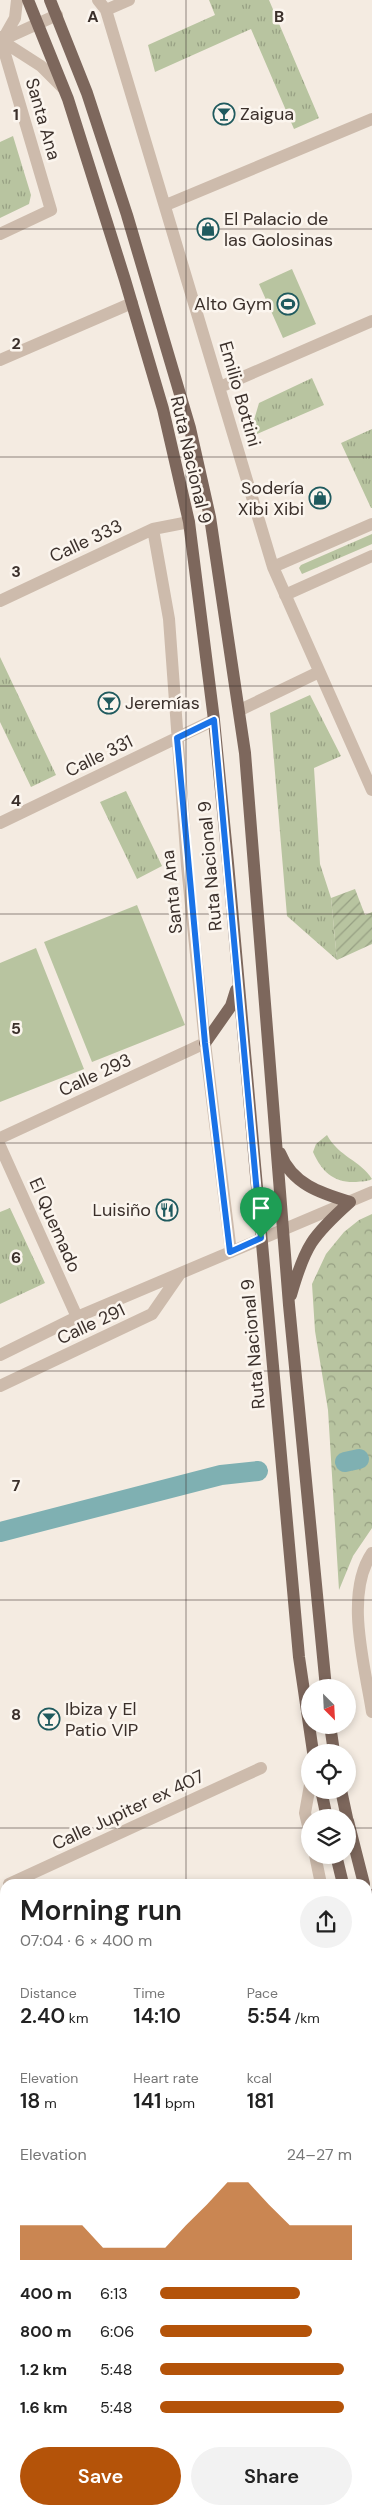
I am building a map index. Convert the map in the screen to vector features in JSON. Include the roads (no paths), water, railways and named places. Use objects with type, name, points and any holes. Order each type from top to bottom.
[{"type":"main road","name":"Ruta Nacional 9","points":[[28,0],[39,23],[63,88],[132,303],[163,409],[189,522],[214,720],[299,1657],[312,1744]]},
{"type":"main road","name":"Ruta Nacional 9","points":[[50,0],[87,93],[122,197],[192,437],[210,517],[240,710],[277,1146],[288,1305],[325,1679]]},
{"type":"main road","points":[[205,1043],[232,1006],[238,986]]},
{"type":"main road","points":[[277,1146],[284,1164],[299,1181],[318,1191],[350,1202],[318,1232],[308,1247],[300,1264],[288,1305]]},
{"type":"main road","points":[[356,1853],[363,1879]]},
{"type":"main road","points":[[338,1864],[343,1879]]},
{"type":"street","points":[[1,40],[14,18],[17,0]]},
{"type":"street","points":[[102,5],[129,0]]},
{"type":"street","name":"Emilio Bottini","points":[[102,5],[166,206],[273,568],[372,790]]},
{"type":"street","points":[[1,40],[57,15]]},
{"type":"street","points":[[1,40],[41,66],[63,88]]},
{"type":"street","name":"Santa Ana","points":[[0,234],[51,210],[1,40]]},
{"type":"street","points":[[166,206],[372,119]]},
{"type":"street","points":[[0,360],[132,303]]},
{"type":"street","points":[[220,387],[372,321]]},
{"type":"street","name":"Calle 333","points":[[0,601],[153,529],[189,522]]},
{"type":"street","points":[[273,568],[372,524]]},
{"type":"street","name":"Santa Ana","points":[[153,529],[169,619],[177,738],[205,1043],[230,1252]]},
{"type":"street","points":[[285,594],[372,556]]},
{"type":"street","points":[[240,710],[319,672]]},
{"type":"street","name":"Calle 331","points":[[0,823],[214,720]]},
{"type":"street","name":"Calle 293","points":[[0,1138],[205,1043]]},
{"type":"street","name":"El Quemado","points":[[0,1146],[77,1317]]},
{"type":"street","name":"Calle 291","points":[[0,1355],[77,1317],[372,1192]]},
{"type":"street","name":"Calle 291","points":[[0,1386],[152,1314],[179,1274]]},
{"type":"street","points":[[372,1553],[364,1565],[358,1607],[372,1712]]},
{"type":"street","name":"Calle Jupiter ex 407","points":[[20,1879],[261,1768]]},
{"type":"street","points":[[317,1864],[320,1879]]},
{"type":"waterway","points":[[345,1462],[359,1459]]},
{"type":"waterway","points":[[0,1532],[221,1475],[258,1471]]},
{"type":"place","name":"Zaigua","points":[[224,114]]},
{"type":"place","name":"El Palacio de las Golosinas","points":[[208,229]]},
{"type":"place","name":"Alto Gym","points":[[288,304]]},
{"type":"place","name":"Sodería Xibi Xibi","points":[[320,498]]},
{"type":"place","name":"Jeremías","points":[[109,703]]},
{"type":"place","name":"Luisiño","points":[[167,1210]]},
{"type":"place","name":"Ibiza y El Patio VIP","points":[[49,1719]]}]
